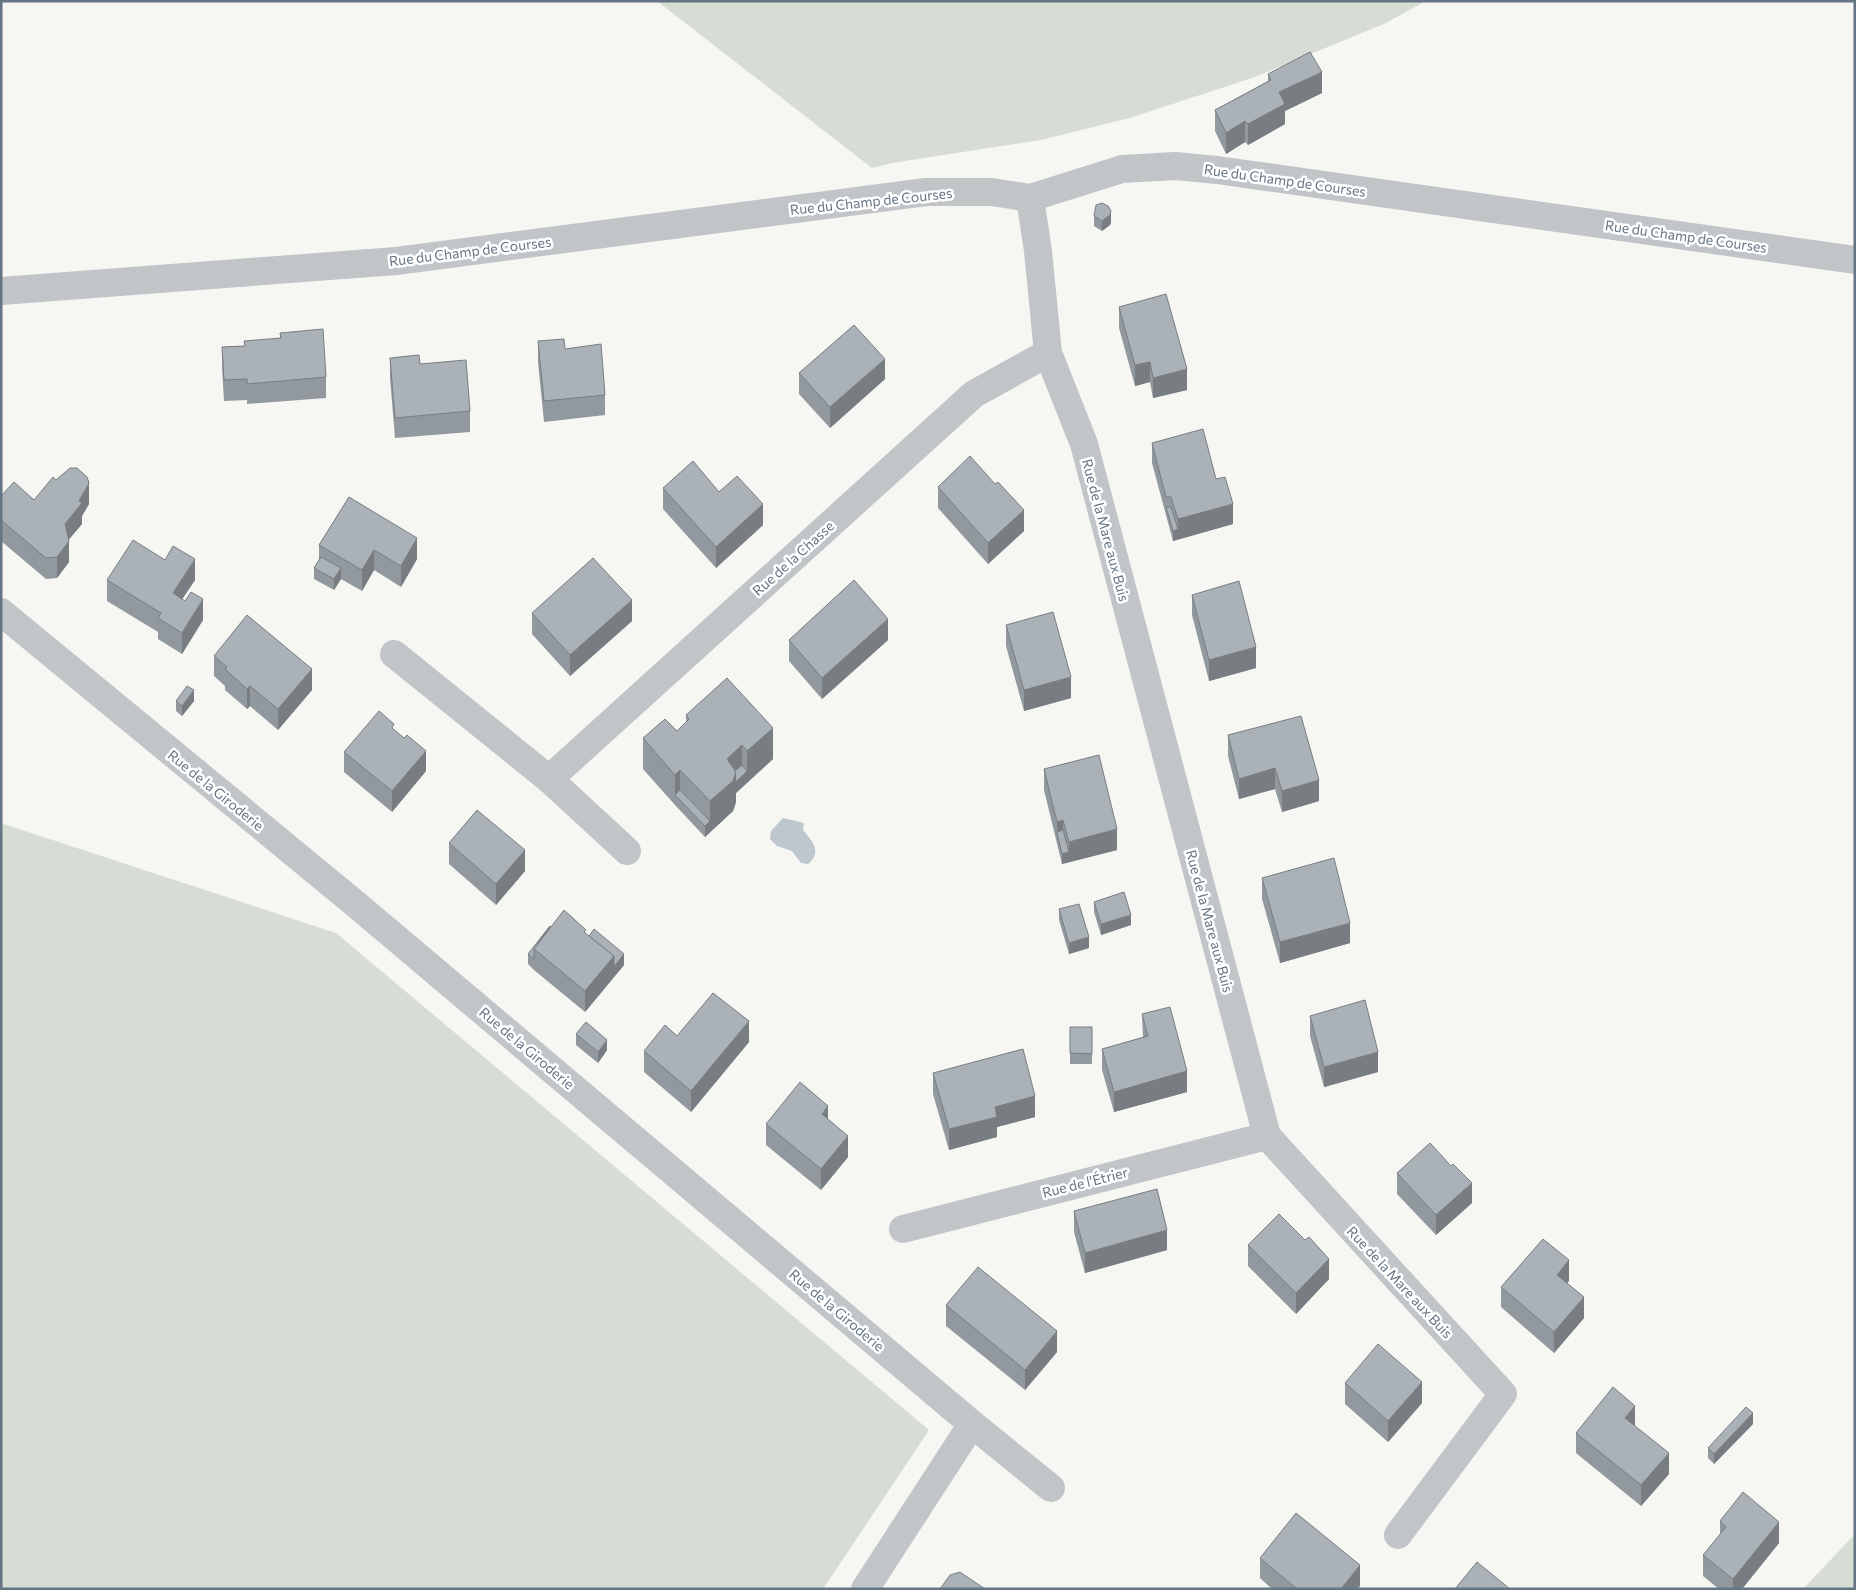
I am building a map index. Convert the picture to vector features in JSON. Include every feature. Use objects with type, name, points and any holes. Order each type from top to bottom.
[{"type":"street","name":"Rue du Champ de Courses","points":[[1,291],[396,262],[926,192],[992,192],[1030,198],[1122,169],[1175,166],[1216,170],[1855,260]]},
{"type":"street","name":"Rue de la Mare aux Buis","points":[[1030,198],[1038,251],[1048,353],[1084,444],[1267,1136],[1503,1394],[1398,1535]]},
{"type":"street","name":"Rue de la Chasse","points":[[549,779],[974,394],[1048,353]]},
{"type":"street","name":"Rue de la Giroderie","points":[[1,612],[360,907],[972,1424],[1051,1488]]},
{"type":"street","points":[[394,654],[549,779],[627,850]]},
{"type":"street","name":"Rue de l'Étrier","points":[[903,1229],[1267,1136]]},
{"type":"street","points":[[865,1589],[972,1424]]},
{"type":"shaded area","points":[[657,1],[1426,1],[1384,24],[1255,77],[1130,118],[1041,140],[892,163],[872,168]]},
{"type":"shaded area","points":[[783,818],[804,823],[803,830],[812,842],[815,851],[815,855],[808,864],[801,863],[792,851],[777,846],[770,839],[771,831]]},
{"type":"shaded area","points":[[1,823],[336,933],[929,1430],[823,1589],[1,1589]]},
{"type":"shaded area","points":[[1855,1534],[1855,1589],[1803,1589]]},
{"type":"building","points":[[1310,52],[1322,72],[1279,92],[1285,104],[1248,124],[1245,121],[1226,133],[1215,110],[1271,80],[1268,74]]},
{"type":"building","points":[[1102,203],[1108,206],[1111,211],[1110,215],[1102,221],[1094,216],[1096,205]]},
{"type":"building","points":[[1166,294],[1187,369],[1153,378],[1150,362],[1135,365],[1119,307]]},
{"type":"building","points":[[854,325],[885,359],[830,407],[799,373]]},
{"type":"building","points":[[323,329],[326,377],[247,384],[247,379],[224,380],[222,347],[245,346],[244,341],[281,338],[280,333]]},
{"type":"building","points":[[564,339],[565,349],[601,344],[605,395],[544,401],[538,341]]},
{"type":"building","points":[[419,355],[420,364],[466,360],[470,411],[395,418],[390,358]]},
{"type":"building","points":[[1203,429],[1216,479],[1225,477],[1233,504],[1178,519],[1171,497],[1166,497],[1152,443]]},
{"type":"building","points":[[970,456],[995,484],[998,482],[1024,510],[988,543],[938,487]]},
{"type":"building","points":[[693,461],[719,492],[737,476],[763,504],[716,547],[663,488]]},
{"type":"building","points":[[70,468],[77,468],[87,477],[89,483],[79,501],[82,503],[65,524],[69,541],[57,557],[46,558],[1,520],[1,496],[14,482],[34,500],[53,477],[56,480]]},
{"type":"building","points":[[349,497],[417,538],[401,566],[374,550],[362,570],[319,545]]},
{"type":"building","points":[[1166,507],[1171,507],[1178,529],[1173,531]]},
{"type":"building","points":[[133,540],[165,560],[173,546],[195,559],[173,593],[185,601],[191,592],[203,599],[182,633],[158,618],[161,613],[107,580]]},
{"type":"building","points":[[321,557],[341,568],[334,579],[314,568]]},
{"type":"building","points":[[593,558],[632,600],[570,655],[532,613]]},
{"type":"building","points":[[854,580],[888,619],[822,678],[789,640]]},
{"type":"building","points":[[1239,581],[1256,647],[1209,660],[1192,595]]},
{"type":"building","points":[[1053,612],[1071,677],[1024,690],[1006,625]]},
{"type":"building","points":[[247,615],[312,669],[278,709],[250,686],[247,689],[214,656]]},
{"type":"building","points":[[727,678],[773,728],[747,751],[742,745],[727,759],[736,772],[733,781],[710,801],[680,770],[675,775],[643,738],[665,719],[677,731],[689,719],[686,715]]},
{"type":"building","points":[[187,686],[194,690],[182,706],[176,701]]},
{"type":"building","points":[[379,711],[394,724],[392,728],[404,738],[407,735],[426,751],[392,791],[344,752]]},
{"type":"building","points":[[1301,716],[1319,780],[1282,791],[1275,768],[1239,779],[1228,735]]},
{"type":"building","points":[[1099,755],[1117,829],[1069,842],[1063,820],[1057,822],[1044,769]]},
{"type":"building","points":[[742,765],[747,771],[736,782],[735,771]]},
{"type":"building","points":[[680,790],[710,821],[705,826],[675,795]]},
{"type":"building","points":[[477,810],[525,850],[496,884],[449,843]]},
{"type":"building","points":[[1063,830],[1069,852],[1062,854],[1057,832]]},
{"type":"building","points":[[1334,858],[1350,923],[1280,942],[1262,878]]},
{"type":"building","points":[[1124,892],[1131,915],[1101,924],[1094,902]]},
{"type":"building","points":[[1079,904],[1089,937],[1069,943],[1059,909]]},
{"type":"building","points":[[564,910],[586,930],[584,932],[614,956],[585,991],[534,949]]},
{"type":"building","points":[[550,926],[534,949],[534,959],[528,954]]},
{"type":"building","points":[[594,929],[624,954],[614,967],[614,956],[589,936]]},
{"type":"building","points":[[713,993],[749,1021],[691,1091],[644,1051],[665,1025],[677,1036]]},
{"type":"building","points":[[1365,1000],[1378,1052],[1324,1067],[1310,1016]]},
{"type":"building","points":[[1170,1007],[1187,1071],[1114,1092],[1102,1049],[1148,1036],[1142,1014]]},
{"type":"building","points":[[586,1022],[607,1040],[598,1052],[576,1034]]},
{"type":"building","points":[[1070,1027],[1092,1027],[1092,1054],[1070,1053]]},
{"type":"building","points":[[1023,1049],[1035,1096],[995,1107],[997,1117],[949,1129],[933,1073]]},
{"type":"building","points":[[800,1082],[828,1106],[822,1114],[848,1136],[821,1169],[766,1124]]},
{"type":"building","points":[[1430,1143],[1451,1166],[1453,1164],[1472,1183],[1436,1215],[1397,1173]]},
{"type":"building","points":[[1157,1189],[1167,1230],[1085,1253],[1074,1211]]},
{"type":"building","points":[[1279,1214],[1305,1240],[1309,1237],[1329,1259],[1296,1293],[1248,1245]]},
{"type":"building","points":[[1543,1239],[1569,1260],[1557,1275],[1584,1297],[1554,1332],[1501,1287]]},
{"type":"building","points":[[978,1267],[1057,1331],[1025,1370],[946,1305]]},
{"type":"building","points":[[1378,1344],[1422,1382],[1388,1421],[1345,1383]]},
{"type":"building","points":[[1613,1387],[1635,1406],[1625,1418],[1669,1453],[1641,1485],[1576,1433]]},
{"type":"building","points":[[1746,1407],[1753,1413],[1714,1454],[1708,1448]]},
{"type":"building","points":[[1743,1492],[1779,1522],[1733,1579],[1703,1555],[1726,1527],[1720,1521]]},
{"type":"building","points":[[1296,1513],[1360,1565],[1341,1589],[1297,1589],[1260,1558]]},
{"type":"building","points":[[1477,1562],[1510,1589],[1455,1589]]},
{"type":"building","points":[[960,1572],[985,1589],[940,1589],[950,1575]]}]
